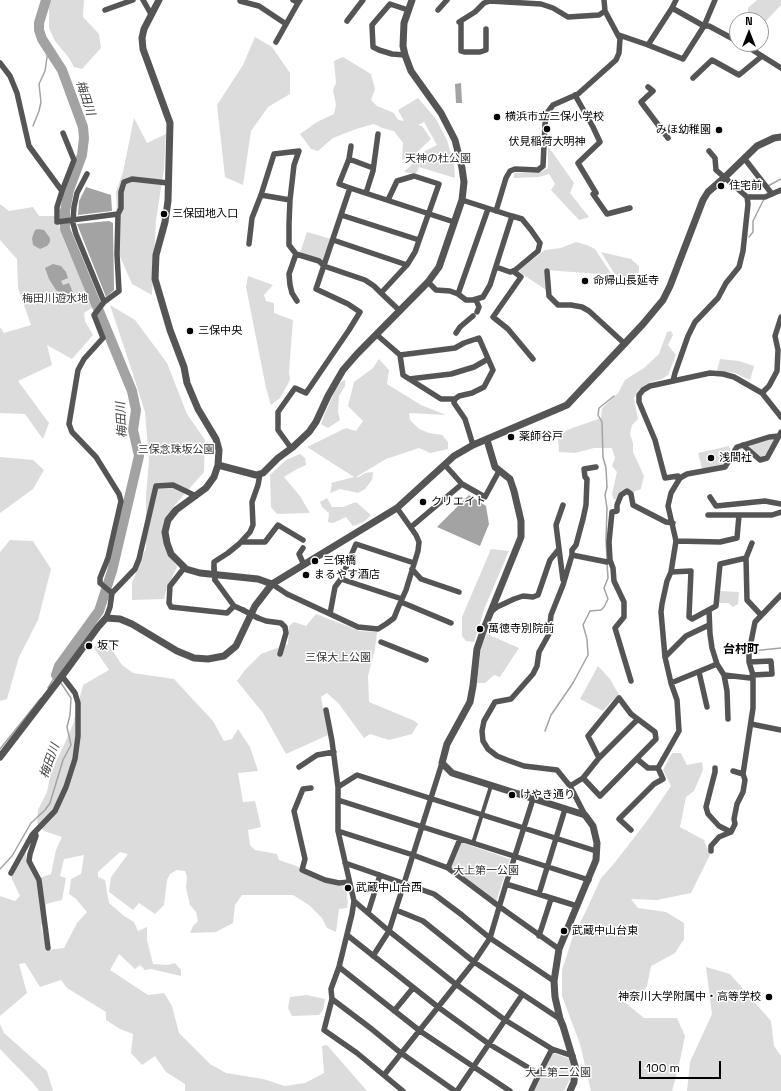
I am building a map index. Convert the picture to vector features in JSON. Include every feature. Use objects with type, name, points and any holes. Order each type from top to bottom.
[{"type":"street","points":[[105,10],[133,0]]},
{"type":"street","points":[[143,0],[151,14]]},
{"type":"street","points":[[159,0],[144,29],[142,38],[143,49],[170,123],[168,201],[165,222],[156,256],[155,279],[170,330],[184,367],[187,383],[198,409],[216,439],[219,450],[218,465],[214,476],[206,488],[176,510],[168,520],[165,532],[171,554],[184,568],[200,573],[258,579],[272,584],[287,594],[358,626],[378,628],[394,618],[418,551],[416,534],[397,508]]},
{"type":"street","points":[[240,0],[259,6],[286,24]]},
{"type":"street","points":[[347,21],[363,0]]},
{"type":"street","points":[[218,465],[256,475],[263,473],[278,458],[309,432],[316,422],[328,396],[343,370],[428,282],[439,267],[462,200],[464,182],[455,140],[441,113],[411,71],[405,55],[403,46],[404,23],[412,0]]},
{"type":"street","points":[[438,10],[447,0]]},
{"type":"street","points":[[496,211],[506,178],[510,171],[515,169],[538,170],[543,166],[547,113],[553,105],[575,95],[616,60],[621,46],[620,39],[605,11],[604,0]]},
{"type":"street","points":[[648,45],[676,0]]},
{"type":"street","points":[[619,35],[683,59],[704,26],[715,0]]},
{"type":"street","points":[[276,42],[297,1]]},
{"type":"street","points":[[486,29],[486,50],[480,52],[461,51],[460,22],[475,12],[484,3],[490,1],[541,4],[553,8],[568,17],[599,15],[605,11]]},
{"type":"street","points":[[405,55],[392,54],[373,47],[372,25],[390,4],[408,10]]},
{"type":"street","points":[[672,8],[704,26],[709,26],[729,37]]},
{"type":"street","points":[[756,52],[781,68]]},
{"type":"street","points":[[693,78],[712,60],[739,75],[762,56]]},
{"type":"street","points":[[0,63],[10,76],[17,93],[29,146],[62,190]]},
{"type":"street","points":[[648,86],[652,91],[641,102],[668,138]]},
{"type":"street","points":[[575,95],[600,142],[578,164],[596,192],[593,194],[607,214],[630,208]]},
{"type":"street","points":[[63,133],[74,160],[62,190],[58,207],[57,222],[118,214]]},
{"type":"street","points":[[366,193],[373,168],[378,134]]},
{"type":"street","points":[[106,618],[120,619],[132,624],[178,651],[194,658],[218,658],[224,656],[236,646],[255,606],[272,584],[397,508],[454,456],[474,445],[567,405],[625,344],[656,310],[663,300],[670,286],[703,200],[708,192],[744,158],[763,143],[774,138],[781,137]]},
{"type":"street","points":[[351,146],[339,184],[454,222]]},
{"type":"street","points":[[249,244],[252,218],[274,154],[299,151],[294,165],[290,200],[289,245],[296,254],[319,261],[324,266],[364,280],[374,286],[400,311]]},
{"type":"street","points":[[674,381],[680,358],[695,322],[718,298],[726,283],[739,267],[743,251],[748,204],[746,197],[716,170],[715,158],[709,151]]},
{"type":"street","points":[[744,158],[772,194]]},
{"type":"street","points":[[348,159],[373,168]]},
{"type":"street","points":[[87,174],[77,193],[72,220],[103,303]]},
{"type":"street","points":[[381,293],[407,265],[415,252],[439,184],[414,176],[397,181],[388,200]]},
{"type":"street","points":[[112,593],[100,583],[100,578],[108,558],[121,501],[119,494],[96,458],[72,432],[69,424],[78,370],[84,359],[103,338],[94,315],[103,303],[118,291],[118,214],[121,208],[121,192],[124,182],[138,180],[168,184]]},
{"type":"street","points":[[291,448],[278,430],[278,412],[295,388],[306,393],[360,312],[348,304],[316,290],[350,188]]},
{"type":"street","points":[[746,197],[765,198],[781,190]]},
{"type":"street","points":[[261,195],[290,200]]},
{"type":"street","points":[[462,200],[522,219],[540,243],[538,251],[513,271],[510,272],[496,267]]},
{"type":"street","points":[[458,294],[488,209]]},
{"type":"street","points":[[341,215],[419,240]]},
{"type":"street","points":[[428,282],[436,290],[458,294],[466,300],[476,300],[483,297],[488,291],[512,216]]},
{"type":"street","points":[[333,240],[407,265]]},
{"type":"street","points":[[296,254],[289,274],[290,284],[297,301]]},
{"type":"street","points":[[513,271],[520,277],[493,317],[508,329],[533,359]]},
{"type":"street","points":[[547,271],[549,296],[558,305],[582,307],[625,344]]},
{"type":"street","points":[[456,333],[460,327],[475,314],[479,307],[476,300]]},
{"type":"street","points":[[762,393],[769,386],[777,371],[778,350],[775,336],[781,317]]},
{"type":"street","points":[[377,335],[400,355],[404,375],[441,399],[455,399],[459,396],[472,393],[484,387],[493,370],[479,338],[455,348],[400,355]]},
{"type":"street","points":[[409,379],[451,374],[474,367],[488,359]]},
{"type":"street","points":[[680,478],[678,476],[665,478],[655,440],[639,402],[639,395],[643,390],[650,386],[710,373],[723,374],[734,377],[762,393],[781,417]]},
{"type":"street","points":[[455,399],[454,403],[465,419],[474,445]]},
{"type":"street","points":[[743,445],[760,460],[767,458],[780,434]]},
{"type":"street","points":[[658,768],[679,731],[677,700],[671,683],[665,657],[662,631],[662,604],[667,581],[671,572],[676,541],[668,506],[669,499],[680,478],[687,474],[725,467],[737,447],[780,434]]},
{"type":"street","points":[[373,956],[388,931],[396,910],[447,744],[470,702],[477,650],[522,537],[522,528],[510,479],[499,471],[492,462],[487,440]]},
{"type":"street","points":[[445,465],[462,484],[485,497],[499,471]]},
{"type":"street","points":[[570,1091],[575,1076],[575,1066],[560,1019],[555,997],[554,981],[559,949],[589,880],[596,860],[597,843],[593,826],[585,815],[570,786],[557,770],[524,766],[497,756],[488,749],[483,741],[482,731],[484,721],[495,702],[511,699],[533,674],[537,666],[539,652],[549,634],[551,615],[564,585],[572,550],[576,545],[586,505],[587,479],[585,477],[584,469],[596,467]]},
{"type":"street","points":[[260,474],[252,502],[253,525],[250,532],[241,542],[214,562],[215,580],[234,606],[258,618],[281,623],[285,627],[286,633],[280,654]]},
{"type":"street","points":[[1,753],[62,676],[98,626],[106,618],[110,607],[112,593],[135,569],[142,548],[148,514],[156,486],[173,484],[196,496]]},
{"type":"street","points":[[411,527],[462,484]]},
{"type":"street","points":[[631,681],[615,628],[624,618],[624,602],[614,581],[613,568],[610,560],[609,542],[612,512],[617,511],[617,506],[622,495],[627,491],[632,494],[633,505],[666,522],[673,523]]},
{"type":"street","points":[[710,497],[716,506],[765,501],[781,504]]},
{"type":"street","points":[[563,505],[556,525],[564,585]]},
{"type":"street","points":[[708,515],[772,515],[781,512]]},
{"type":"street","points":[[676,541],[737,538],[739,515]]},
{"type":"street","points":[[241,542],[265,542],[278,525],[303,540]]},
{"type":"street","points":[[752,543],[746,558],[747,600],[761,615]]},
{"type":"street","points":[[330,614],[335,587],[341,579],[356,544],[413,566],[421,579],[459,592]]},
{"type":"street","points":[[303,548],[299,554],[304,565]]},
{"type":"street","points":[[491,612],[497,607],[523,596],[533,597],[538,595],[550,560],[559,549]]},
{"type":"street","points":[[572,555],[608,562],[610,560]]},
{"type":"street","points":[[671,572],[691,571],[689,617],[692,619],[716,606],[720,564],[746,558]]},
{"type":"street","points":[[184,568],[170,586],[169,603],[171,607],[227,613],[234,606]]},
{"type":"street","points":[[341,579],[401,600],[451,623]]},
{"type":"street","points":[[710,851],[711,846],[719,837],[731,832],[735,824],[734,819],[737,804],[743,792],[745,780],[743,774],[753,708],[753,675],[749,662],[749,652],[755,622],[781,595]]},
{"type":"street","points":[[709,610],[712,648],[717,664],[724,675],[727,691],[728,719]]},
{"type":"street","points":[[665,657],[686,636],[709,625]]},
{"type":"street","points":[[381,642],[426,660]]},
{"type":"street","points":[[724,675],[750,678],[753,675],[772,674],[771,661],[749,662]]},
{"type":"street","points":[[671,683],[717,664]]},
{"type":"street","points":[[699,672],[707,707]]},
{"type":"street","points":[[12,873],[32,835],[55,811],[66,787],[74,759],[78,736],[78,703],[74,693],[62,676]]},
{"type":"street","points":[[583,778],[600,796],[656,739],[655,732],[637,720],[619,698],[588,736],[599,758]]},
{"type":"street","points":[[326,710],[334,752],[338,786],[338,831],[354,901],[339,967],[331,989],[332,999],[324,1030],[357,1053],[403,1091]]},
{"type":"street","points":[[570,786],[583,778],[599,758],[637,720]]},
{"type":"street","points":[[751,724],[781,730]]},
{"type":"street","points":[[300,766],[317,756],[334,752]]},
{"type":"street","points":[[637,759],[648,768],[658,768]]},
{"type":"street","points":[[442,763],[452,773],[585,815]]},
{"type":"street","points":[[631,830],[619,819],[654,784],[663,780],[658,768]]},
{"type":"street","points":[[715,768],[706,806],[708,814],[719,826],[731,832]]},
{"type":"street","points":[[733,771],[743,774]]},
{"type":"street","points":[[338,786],[357,775],[596,851]]},
{"type":"street","points":[[473,843],[491,786]]},
{"type":"street","points":[[311,788],[303,789],[294,812],[305,859],[302,870],[320,876],[325,880],[339,883],[349,882]]},
{"type":"street","points":[[384,1075],[474,962],[490,938],[514,856],[534,799]]},
{"type":"street","points":[[338,800],[589,880]]},
{"type":"street","points":[[539,894],[565,809]]},
{"type":"street","points":[[338,831],[448,868],[539,936],[559,949]]},
{"type":"street","points":[[35,832],[36,836],[29,861],[39,880],[48,948]]},
{"type":"street","points":[[448,868],[460,839]]},
{"type":"street","points":[[345,863],[404,882],[434,894],[490,938],[554,981]]},
{"type":"street","points":[[368,914],[380,875]]},
{"type":"street","points":[[506,884],[578,906]]},
{"type":"street","points":[[539,936],[551,899]]},
{"type":"street","points":[[354,901],[388,931],[505,1020],[552,1049],[572,1056]]},
{"type":"street","points":[[396,910],[424,921],[474,962],[560,1019]]},
{"type":"street","points":[[346,935],[413,988],[489,1044],[539,1074]]},
{"type":"street","points":[[339,967],[420,1031],[510,1091]]},
{"type":"street","points":[[394,1011],[413,988]]},
{"type":"street","points":[[332,999],[401,1053],[456,1091],[522,995]]},
{"type":"street","points":[[531,1091],[552,1049]]},
{"type":"green space","points":[[49,0],[84,0],[83,17],[99,34],[101,48],[82,69],[74,67],[69,58],[55,41],[49,28]]},
{"type":"green space","points":[[757,0],[781,0],[781,5],[769,18],[769,12],[748,12],[748,8]]},
{"type":"green space","points":[[255,37],[272,47],[290,73],[290,94],[268,107],[251,131],[243,185],[225,177],[217,105],[243,65]]},
{"type":"green space","name":"天神の杜公園","points":[[343,57],[371,74],[375,89],[371,100],[377,106],[394,113],[398,120],[404,121],[398,110],[418,98],[436,119],[447,140],[454,164],[455,178],[419,167],[416,174],[404,172],[425,151],[437,145],[424,122],[418,125],[422,126],[431,139],[413,156],[402,160],[403,143],[394,131],[374,124],[333,138],[318,151],[311,149],[300,134],[317,122],[334,114],[336,105],[333,90],[336,83],[334,61]]},
{"type":"green space","points":[[134,118],[147,143],[166,134],[164,169],[156,220],[152,295],[132,284],[119,254],[116,192],[123,172]]},
{"type":"green space","points":[[548,146],[574,183],[570,193],[589,217],[579,220],[551,190],[555,184],[549,174],[539,177],[514,178],[514,173],[541,172],[548,168]]},
{"type":"green space","name":"梅田川遊水地","points":[[0,204],[9,211],[33,207],[39,216],[57,216],[65,243],[93,307],[84,313],[85,321],[93,335],[72,359],[47,345],[52,365],[18,381],[49,423],[43,439],[25,414],[0,413],[0,327],[4,333],[31,325],[18,288],[17,259],[0,240]]},
{"type":"green space","points":[[307,232],[331,239],[323,261],[300,253]]},
{"type":"green space","points":[[576,242],[595,249],[612,275],[546,270],[546,290],[518,271],[545,250],[561,248]]},
{"type":"green space","points":[[601,252],[631,259],[639,266],[639,272],[628,278],[620,277],[614,273]]},
{"type":"green space","points":[[248,276],[273,285],[264,295],[266,301],[274,303],[274,313],[293,320],[289,372],[290,380],[280,398],[271,405],[266,388],[246,287]]},
{"type":"green space","name":"三保念珠坂公園","points":[[110,305],[135,320],[167,363],[187,414],[205,440],[204,472],[174,506],[167,517],[166,550],[177,567],[164,599],[132,600],[132,583],[146,548],[146,495],[149,460],[145,412]]},
{"type":"green space","points":[[671,331],[673,335],[668,345],[676,355],[668,375],[662,379],[651,382],[638,390],[634,398],[638,419],[632,425],[630,434],[633,443],[633,452],[644,476],[641,489],[614,500],[612,494],[617,472],[612,466],[615,458],[612,448],[594,448],[575,453],[559,452],[558,438],[567,430],[601,418],[602,408],[618,393],[625,380],[644,368],[659,354],[667,332]]},
{"type":"green space","points":[[379,359],[389,370],[387,384],[421,405],[446,415],[409,413],[410,420],[419,429],[429,433],[442,435],[448,442],[448,449],[430,453],[419,448],[386,459],[356,477],[359,477],[365,473],[373,472],[372,480],[365,489],[358,493],[340,489],[330,493],[331,483],[354,477],[307,447],[346,428],[356,431],[363,421],[348,406],[354,382],[373,368]]},
{"type":"green space","points":[[720,359],[739,361],[754,366],[750,380],[735,373],[717,371]]},
{"type":"green space","points":[[345,380],[345,386],[339,396],[338,412],[340,420],[328,428],[321,424],[335,391],[341,382]]},
{"type":"green space","points":[[772,439],[774,442],[764,457],[760,457],[751,450],[750,447],[752,444]]},
{"type":"green space","points":[[729,446],[731,452],[724,464],[713,468],[702,468],[698,453]]},
{"type":"green space","points":[[300,454],[305,458],[306,465],[284,477],[300,496],[310,513],[277,514],[271,507],[270,475],[286,460]]},
{"type":"green space","points":[[0,457],[33,460],[44,470],[33,489],[0,513]]},
{"type":"green space","points":[[327,498],[332,507],[343,507],[356,502],[371,515],[364,522],[353,526],[346,517],[333,523],[328,522],[329,513],[322,507],[320,502]]},
{"type":"green space","points":[[10,540],[33,541],[51,569],[38,620],[19,657],[7,699],[0,701],[0,552]]},
{"type":"green space","points":[[491,549],[509,551],[485,607],[474,642],[466,641],[462,636],[462,617]]},
{"type":"green space","points":[[719,591],[739,592],[738,604],[733,607],[728,603],[718,603]]},
{"type":"green space","name":"三保大上公園","points":[[316,614],[360,631],[377,632],[375,649],[368,676],[369,702],[415,721],[418,724],[412,734],[389,740],[370,734],[364,738],[339,704],[327,693],[321,697],[328,735],[286,754],[263,713],[237,681],[245,670],[261,654],[288,644],[289,626],[294,622],[306,626]]},
{"type":"green space","points":[[487,634],[519,648],[500,677],[494,675],[485,683],[477,683],[481,647]]},
{"type":"green space","points":[[98,641],[110,647],[122,665],[133,673],[174,679],[213,721],[224,741],[232,739],[238,729],[250,747],[258,771],[238,773],[243,802],[255,801],[261,827],[248,830],[250,845],[255,850],[277,854],[279,860],[299,867],[299,872],[320,879],[324,882],[338,886],[346,886],[348,903],[347,908],[339,909],[336,932],[327,928],[322,918],[309,905],[293,895],[242,895],[235,905],[233,923],[216,932],[190,933],[193,926],[198,921],[196,912],[190,905],[186,888],[187,877],[185,871],[177,870],[170,874],[167,880],[164,905],[155,914],[139,903],[133,910],[109,892],[111,877],[128,854],[120,852],[98,872],[98,877],[105,880],[109,903],[124,916],[134,922],[138,931],[147,927],[147,940],[153,964],[168,965],[175,963],[181,970],[181,976],[151,969],[145,970],[140,965],[135,969],[119,954],[110,970],[148,995],[164,993],[172,1006],[179,1033],[210,1064],[226,1073],[263,1079],[285,1086],[305,1083],[324,1073],[322,1046],[327,1045],[367,1091],[185,1091],[185,1084],[166,1072],[155,1056],[142,1065],[131,1053],[133,1034],[120,1029],[106,1020],[106,1012],[67,988],[61,980],[40,987],[25,963],[19,964],[27,993],[0,1016],[0,896],[15,901],[20,896],[11,877],[26,851],[26,860],[37,879],[51,874],[56,850],[62,837],[44,831],[37,823],[38,810],[47,792],[51,772],[73,724],[83,685],[109,670],[94,648]],"holes":[[[84,855],[81,874],[71,879],[69,894],[75,898],[87,912],[77,923],[64,948],[47,950],[41,926],[46,914],[46,904],[62,900],[66,878],[60,876],[64,859]]]},
{"type":"green space","points":[[598,666],[610,679],[619,695],[603,711],[580,699]]},
{"type":"green space","points":[[672,753],[681,753],[687,765],[702,762],[703,770],[694,791],[686,797],[680,827],[704,840],[710,855],[691,893],[657,900],[631,899],[638,908],[666,912],[684,923],[684,939],[675,953],[651,966],[647,986],[641,995],[617,999],[627,1004],[644,1018],[677,1018],[685,1036],[679,1065],[672,1091],[591,1091],[580,1044],[562,996],[562,970],[573,936],[601,878],[647,821],[671,786],[663,770]]},
{"type":"green space","name":"大上第一公園","points":[[460,842],[510,859],[496,902],[451,867]]},
{"type":"green space","points":[[706,967],[730,974],[771,1021],[774,1046],[781,1056],[781,1091],[687,1091],[690,1062],[712,1014]]},
{"type":"green space","points":[[307,995],[325,999],[323,1010],[319,1015],[292,1016],[288,1008],[290,997]]},
{"type":"green space","points":[[0,1024],[4,1033],[47,1071],[53,1091],[39,1091],[0,1049]]},
{"type":"green space","name":"大上第二公園","points":[[553,1053],[571,1059],[572,1075],[564,1091],[533,1091]]},
{"type":"shaded area","points":[[461,83],[462,103],[456,103],[455,84]]},
{"type":"shaded area","points":[[86,187],[111,195],[112,211],[78,215],[79,201]]},
{"type":"shaded area","points":[[109,221],[113,223],[114,290],[106,297],[77,224]]},
{"type":"shaded area","points":[[35,230],[44,230],[50,238],[50,242],[47,246],[40,249],[33,245],[32,238]]},
{"type":"shaded area","points":[[53,264],[61,266],[66,272],[68,278],[61,281],[63,285],[69,283],[74,295],[65,296],[56,290],[49,279],[45,268]]},
{"type":"shaded area","points":[[469,495],[486,506],[489,524],[480,546],[437,527]]},
{"type":"waterway","name":"梅田川","points":[[46,0],[39,23],[39,30],[42,39],[62,70],[83,127],[84,138],[82,155],[69,190],[65,211],[65,229],[132,391],[136,410],[133,430],[139,456],[112,571],[99,611],[59,666],[56,675]]},
{"type":"waterway","points":[[33,126],[41,102],[39,84],[45,71],[48,50]]},
{"type":"waterway","points":[[768,186],[781,179]]},
{"type":"waterway","points":[[749,237],[753,232],[753,221],[764,199]]},
{"type":"waterway","points":[[607,559],[607,508],[605,495],[607,487],[606,468],[603,457],[602,422],[598,415],[599,408],[614,396]]},
{"type":"waterway","points":[[545,731],[551,715],[573,683],[588,655],[587,639],[583,625],[590,611],[601,610],[608,599],[604,588],[608,578],[607,563]]},
{"type":"waterway","points":[[752,651],[781,648]]},
{"type":"waterway","points":[[48,688],[56,675]]},
{"type":"waterway","name":"梅田川","points":[[0,869],[12,856],[31,823],[50,803],[63,760],[71,745],[67,727],[70,715],[71,698],[61,683]]},
{"type":"waterway","points":[[0,749],[41,698]]},
{"type":"place","name":"横浜市立三保小学校","points":[[497,117]]},
{"type":"place","name":"伏見稲荷大明神","points":[[547,129]]},
{"type":"place","name":"みほ幼稚園","points":[[719,130]]},
{"type":"place","name":"住宅前","points":[[721,186]]},
{"type":"place","name":"三保団地入口","points":[[164,214]]},
{"type":"place","name":"命帰山長延寺","points":[[585,281]]},
{"type":"place","name":"三保中央","points":[[190,331]]},
{"type":"place","name":"薬師谷戸","points":[[511,437]]},
{"type":"place","name":"浅間社","points":[[711,458]]},
{"type":"place","name":"クリエイト","points":[[423,502]]},
{"type":"place","name":"三保橋","points":[[315,561]]},
{"type":"place","name":"まるやす酒店","points":[[306,575]]},
{"type":"place","name":"萬徳寺別院前","points":[[480,629]]},
{"type":"place","name":"坂下","points":[[89,646]]},
{"type":"place","name":"けやき通り","points":[[512,795]]},
{"type":"place","name":"武蔵中山台西","points":[[348,888]]},
{"type":"place","name":"武蔵中山台東","points":[[564,931]]},
{"type":"place","name":"神奈川大学附属中・高等学校","points":[[769,997]]},
{"type":"district","name":"台村町","points":[[741,650]]}]
